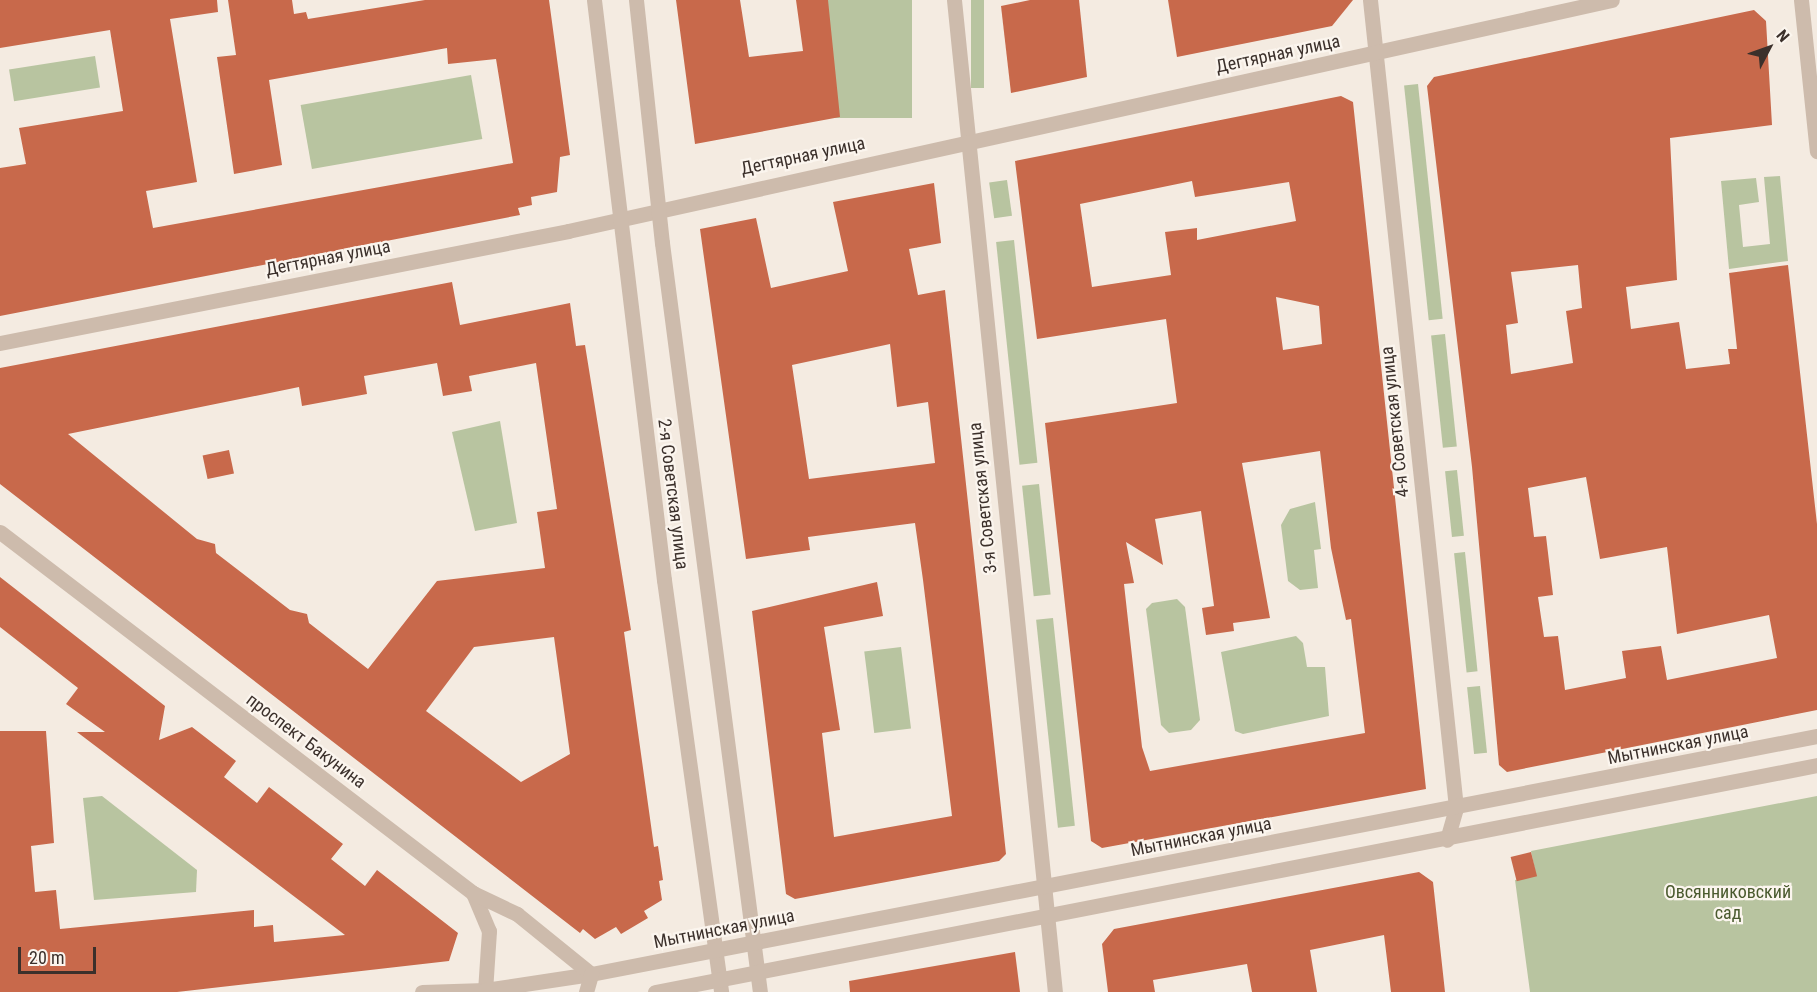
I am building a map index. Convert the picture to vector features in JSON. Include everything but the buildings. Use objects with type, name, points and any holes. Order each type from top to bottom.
[{"type":"street","name":"2-я Советская улица","points":[[594,0],[712,951],[719,986]]},
{"type":"street","name":"2-я Советская улица","points":[[636,0],[659,207],[752,944],[760,992]]},
{"type":"street","name":"3-я Советская улица","points":[[954,0],[1042,888],[1055,992]]},
{"type":"street","name":"4-я Советская улица","points":[[1370,0],[1456,808],[1447,840]]},
{"type":"street","name":"Дегтярная улица","points":[[0,343],[620,219],[659,207],[1612,0]]},
{"type":"street","points":[[1801,0],[1817,151]]},
{"type":"street","name":"проспект Бакунина","points":[[0,532],[473,893],[516,914],[591,974]]},
{"type":"street","name":"Мытнинская улица","points":[[422,992],[485,991],[591,974],[1456,808],[1817,736]]},
{"type":"street","points":[[655,992],[719,986],[756,972],[1447,840],[1817,765]]},
{"type":"street","points":[[473,893],[489,931],[485,991]]},
{"type":"street","points":[[586,992],[591,974]]},
{"type":"green space","points":[[828,0],[912,0],[912,118],[828,118]]},
{"type":"green space","points":[[971,0],[984,0],[984,88],[971,88]]},
{"type":"green space","points":[[95,56],[100,88],[14,101],[9,70]]},
{"type":"green space","points":[[471,75],[482,139],[312,169],[301,105]]},
{"type":"green space","points":[[1418,84],[1443,319],[1429,320],[1404,85]]},
{"type":"green space","points":[[1780,176],[1788,261],[1729,269],[1721,181],[1756,178],[1759,202],[1739,205],[1743,247],[1770,244],[1764,177]]},
{"type":"green space","points":[[1007,180],[1012,216],[994,218],[989,183]]},
{"type":"green space","points":[[1014,240],[1037,463],[1020,465],[996,242]]},
{"type":"green space","points":[[1445,334],[1457,446],[1443,448],[1431,335]]},
{"type":"green space","points":[[500,421],[517,523],[475,531],[452,432]]},
{"type":"green space","points":[[1457,470],[1464,536],[1452,537],[1445,471]]},
{"type":"green space","points":[[1039,484],[1051,594],[1034,596],[1022,486]]},
{"type":"green space","points":[[1315,502],[1321,549],[1314,550],[1318,588],[1300,590],[1288,581],[1281,525],[1290,509]]},
{"type":"green space","points":[[1465,552],[1478,671],[1467,672],[1454,553]]},
{"type":"green space","points":[[1177,599],[1185,607],[1200,720],[1191,730],[1169,733],[1161,725],[1146,609],[1152,603]]},
{"type":"green space","points":[[1053,618],[1075,826],[1058,828],[1036,620]]},
{"type":"green space","points":[[1296,636],[1303,643],[1307,667],[1325,667],[1329,716],[1243,734],[1235,731],[1221,652]]},
{"type":"green space","points":[[901,647],[911,728],[874,733],[864,652]]},
{"type":"green space","points":[[1480,686],[1487,753],[1474,754],[1467,687]]},
{"type":"green space","points":[[102,796],[197,870],[196,892],[94,900],[83,798]]},
{"type":"green space","name":"Овсянниковский сад","points":[[1817,796],[1817,992],[1530,992],[1515,880],[1536,875],[1531,851]]}]
